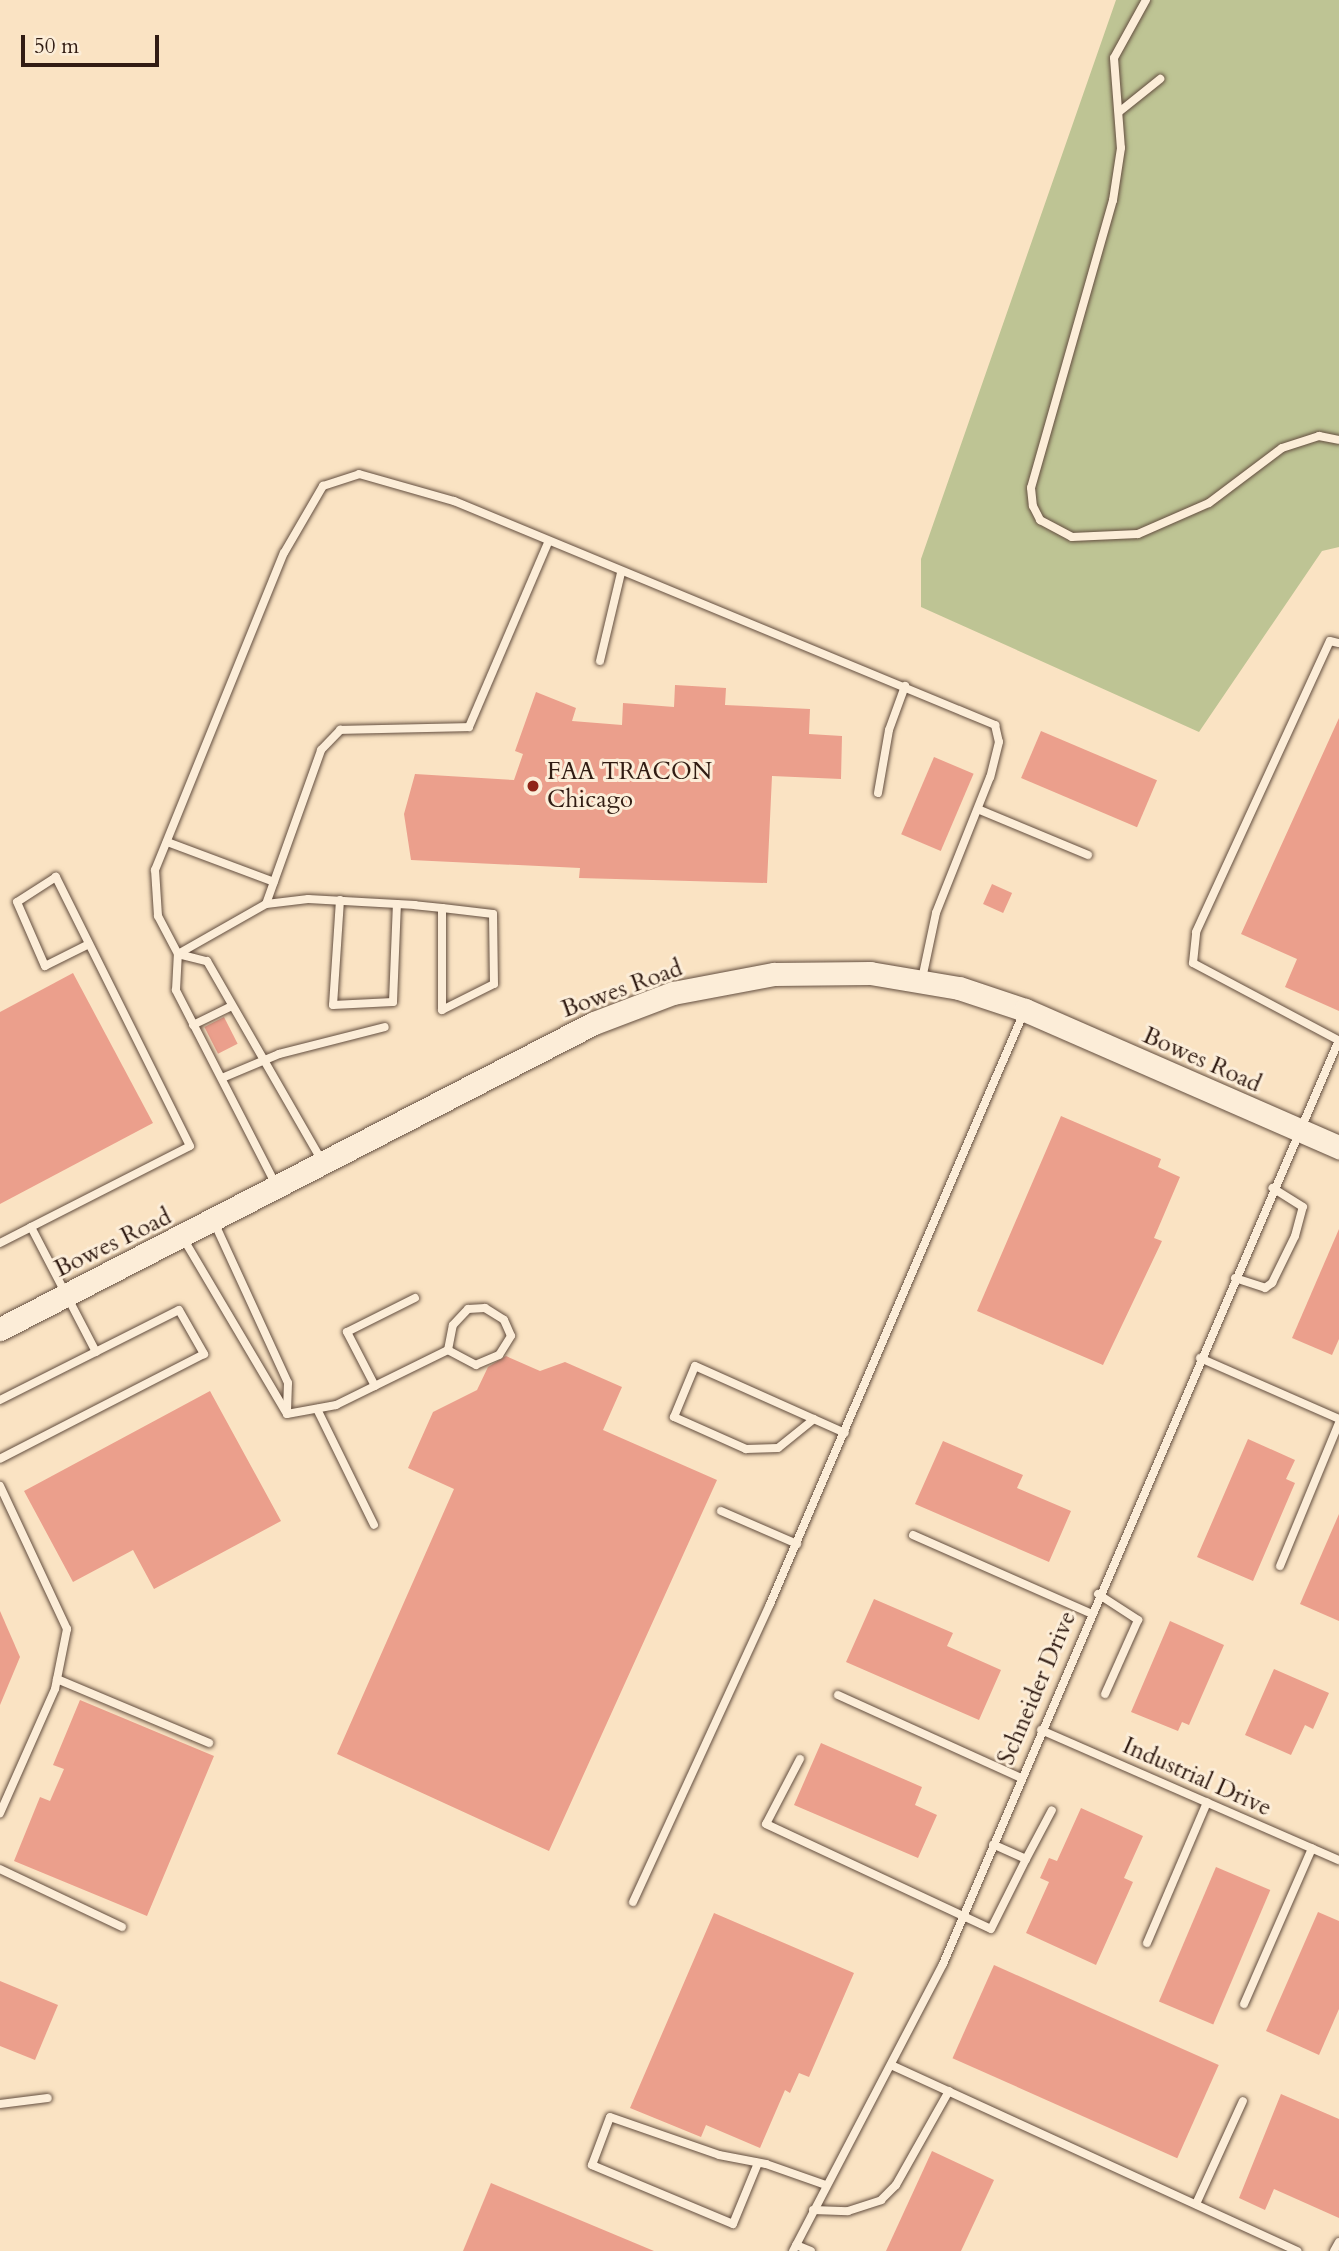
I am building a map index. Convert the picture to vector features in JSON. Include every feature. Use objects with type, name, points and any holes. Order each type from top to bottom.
[{"type":"main road","name":"Bowes Road","points":[[0,1329],[214,1222],[275,1183],[594,1023],[673,993],[774,974],[922,979],[1026,1010],[1339,1147]]},
{"type":"lane","points":[[1146,0],[1114,58],[1119,112],[1113,200],[1031,488],[1040,520],[1072,537],[1096,539],[1158,526],[1209,503],[1282,447],[1319,436],[1339,440]]},
{"type":"lane","points":[[1119,112],[1148,85],[1160,79]]},
{"type":"lane","points":[[275,1183],[176,990],[178,954],[158,916],[155,870],[284,553],[323,486],[359,474],[454,501],[621,573],[905,685],[995,725],[999,742],[980,810],[936,913],[922,979]]},
{"type":"lane","points":[[266,904],[321,750],[340,730],[469,727],[548,542]]},
{"type":"lane","points":[[600,661],[621,573]]},
{"type":"lane","points":[[1337,1039],[1193,963],[1207,907],[1330,640],[1339,643]]},
{"type":"lane","points":[[878,793],[888,730],[905,685]]},
{"type":"lane","points":[[980,810],[1088,855]]},
{"type":"lane","points":[[167,842],[274,882]]},
{"type":"lane","points":[[0,1242],[190,1146],[56,877],[17,902],[45,966],[89,944]]},
{"type":"lane","points":[[178,954],[266,904],[340,901],[397,904],[442,908],[493,914],[494,984],[442,1010],[442,908]]},
{"type":"lane","points":[[340,901],[333,1005],[393,1002],[397,904]]},
{"type":"lane","points":[[178,954],[206,961],[260,1060],[322,1161]]},
{"type":"lane","points":[[193,1025],[232,1006]]},
{"type":"lane","points":[[633,1902],[797,1544],[1026,1010]]},
{"type":"lane","points":[[222,1078],[260,1060],[385,1027]]},
{"type":"lane","name":"Schneider Drive","points":[[794,2248],[891,2064],[963,1915],[1337,1039]]},
{"type":"lane","points":[[1235,1278],[1265,1288],[1272,1283],[1295,1236],[1303,1207],[1273,1188]]},
{"type":"lane","points":[[214,1222],[288,1383],[287,1414]]},
{"type":"lane","points":[[31,1227],[64,1297],[96,1352]]},
{"type":"lane","points":[[183,1238],[287,1414]]},
{"type":"lane","points":[[375,1386],[347,1332],[415,1298]]},
{"type":"lane","points":[[485,1308],[504,1320],[510,1336],[499,1355],[476,1365],[448,1350],[453,1325],[468,1309],[485,1308]]},
{"type":"lane","points":[[0,1400],[179,1310],[204,1354],[0,1459]]},
{"type":"lane","points":[[287,1414],[317,1409],[375,1386],[448,1350]]},
{"type":"lane","points":[[1200,1358],[1339,1421],[1280,1566]]},
{"type":"lane","points":[[814,1419],[778,1448],[746,1449],[674,1417],[695,1366],[814,1419],[845,1433]]},
{"type":"lane","points":[[317,1409],[374,1525]]},
{"type":"lane","points":[[0,1486],[67,1629],[57,1679],[0,1813]]},
{"type":"lane","points":[[721,1511],[797,1544]]},
{"type":"lane","points":[[913,1535],[1090,1614]]},
{"type":"lane","points":[[1098,1594],[1138,1620],[1105,1694]]},
{"type":"lane","points":[[57,1679],[209,1743]]},
{"type":"lane","points":[[838,1695],[1021,1777]]},
{"type":"lane","name":"Industrial Drive","points":[[1041,1730],[1339,1860]]},
{"type":"lane","points":[[800,1759],[766,1824],[991,1929],[1052,1810]]},
{"type":"lane","points":[[1147,1943],[1207,1802]]},
{"type":"lane","points":[[993,1844],[1026,1859]]},
{"type":"lane","points":[[1244,2004],[1312,1848]]},
{"type":"lane","points":[[0,1869],[122,1927]]},
{"type":"lane","points":[[891,2064],[1298,2251]]},
{"type":"lane","points":[[813,2210],[848,2211],[881,2200],[896,2185],[949,2091]]},
{"type":"lane","points":[[0,2104],[48,2098]]},
{"type":"lane","points":[[1196,2204],[1243,2101]]},
{"type":"lane","points":[[758,2163],[733,2224],[592,2165],[610,2117],[758,2163],[826,2185]]},
{"type":"lane","points":[[1334,2251],[1339,2242]]},
{"type":"lane","points":[[794,2248],[811,2251]]},
{"type":"green space","points":[[1116,0],[1339,0],[1339,547],[1322,551],[1199,732],[921,607],[921,559]]},
{"type":"building","name":"FAA TRACON Chicago","points":[[675,685],[726,688],[725,705],[810,709],[809,734],[842,736],[841,779],[772,776],[767,883],[579,878],[580,868],[411,860],[404,814],[415,774],[514,780],[523,754],[515,751],[536,692],[576,708],[572,721],[622,725],[623,703],[674,707]]},
{"type":"building","points":[[1339,718],[1339,1011],[1285,987],[1297,959],[1241,934]]},
{"type":"building","points":[[1041,731],[1157,780],[1137,827],[1021,778]]},
{"type":"building","points":[[934,757],[974,774],[941,851],[901,834]]},
{"type":"building","points":[[992,884],[1012,893],[1003,913],[983,904]]},
{"type":"building","points":[[73,973],[153,1123],[0,1204],[0,1012]]},
{"type":"building","points":[[224,1017],[238,1044],[218,1054],[204,1027]]},
{"type":"building","points":[[1061,1116],[1161,1159],[1158,1167],[1180,1177],[1154,1238],[1162,1241],[1103,1365],[977,1311]]},
{"type":"building","points":[[1339,1229],[1339,1339],[1332,1355],[1292,1338]]},
{"type":"building","points":[[506,1356],[540,1371],[565,1362],[622,1387],[603,1430],[717,1480],[549,1851],[337,1754],[454,1489],[408,1468],[433,1412],[477,1390],[488,1367]]},
{"type":"building","points":[[210,1391],[281,1521],[154,1589],[133,1550],[73,1582],[24,1491]]},
{"type":"building","points":[[1248,1439],[1295,1460],[1286,1479],[1295,1483],[1253,1581],[1197,1557]]},
{"type":"building","points":[[943,1441],[1023,1475],[1017,1488],[1071,1511],[1049,1562],[915,1504]]},
{"type":"building","points":[[1339,1514],[1339,1621],[1300,1604]]},
{"type":"building","points":[[874,1599],[953,1633],[947,1646],[1001,1670],[979,1720],[846,1662]]},
{"type":"building","points":[[0,1611],[20,1657],[0,1705]]},
{"type":"building","points":[[1170,1621],[1224,1645],[1189,1725],[1182,1722],[1178,1731],[1131,1712]]},
{"type":"building","points":[[1274,1669],[1329,1693],[1313,1729],[1305,1725],[1291,1755],[1245,1735]]},
{"type":"building","points":[[80,1700],[214,1756],[147,1916],[14,1861],[40,1797],[50,1801],[64,1769],[53,1765]]},
{"type":"building","points":[[821,1743],[922,1787],[915,1805],[937,1815],[918,1858],[794,1805]]},
{"type":"building","points":[[1081,1808],[1143,1836],[1124,1878],[1133,1882],[1096,1965],[1026,1933],[1049,1882],[1040,1878],[1049,1858],[1057,1861]]},
{"type":"building","points":[[1216,1867],[1270,1890],[1213,2024],[1159,2001]]},
{"type":"building","points":[[1318,1912],[1339,1921],[1339,2009],[1319,2055],[1266,2031]]},
{"type":"building","points":[[714,1913],[854,1973],[809,2077],[799,2073],[790,2093],[785,2090],[760,2148],[706,2125],[701,2137],[630,2108]]},
{"type":"building","points":[[994,1965],[1219,2065],[1177,2158],[953,2058]]},
{"type":"building","points":[[0,1981],[58,2005],[35,2060],[0,2046]]},
{"type":"building","points":[[1281,2094],[1339,2119],[1339,2218],[1274,2189],[1265,2210],[1239,2198]]},
{"type":"building","points":[[932,2151],[994,2180],[961,2251],[886,2251]]},
{"type":"building","points":[[491,2183],[654,2251],[463,2251]]},
{"type":"place","name":"FAA TRACON Chicago","points":[[533,786]]}]
